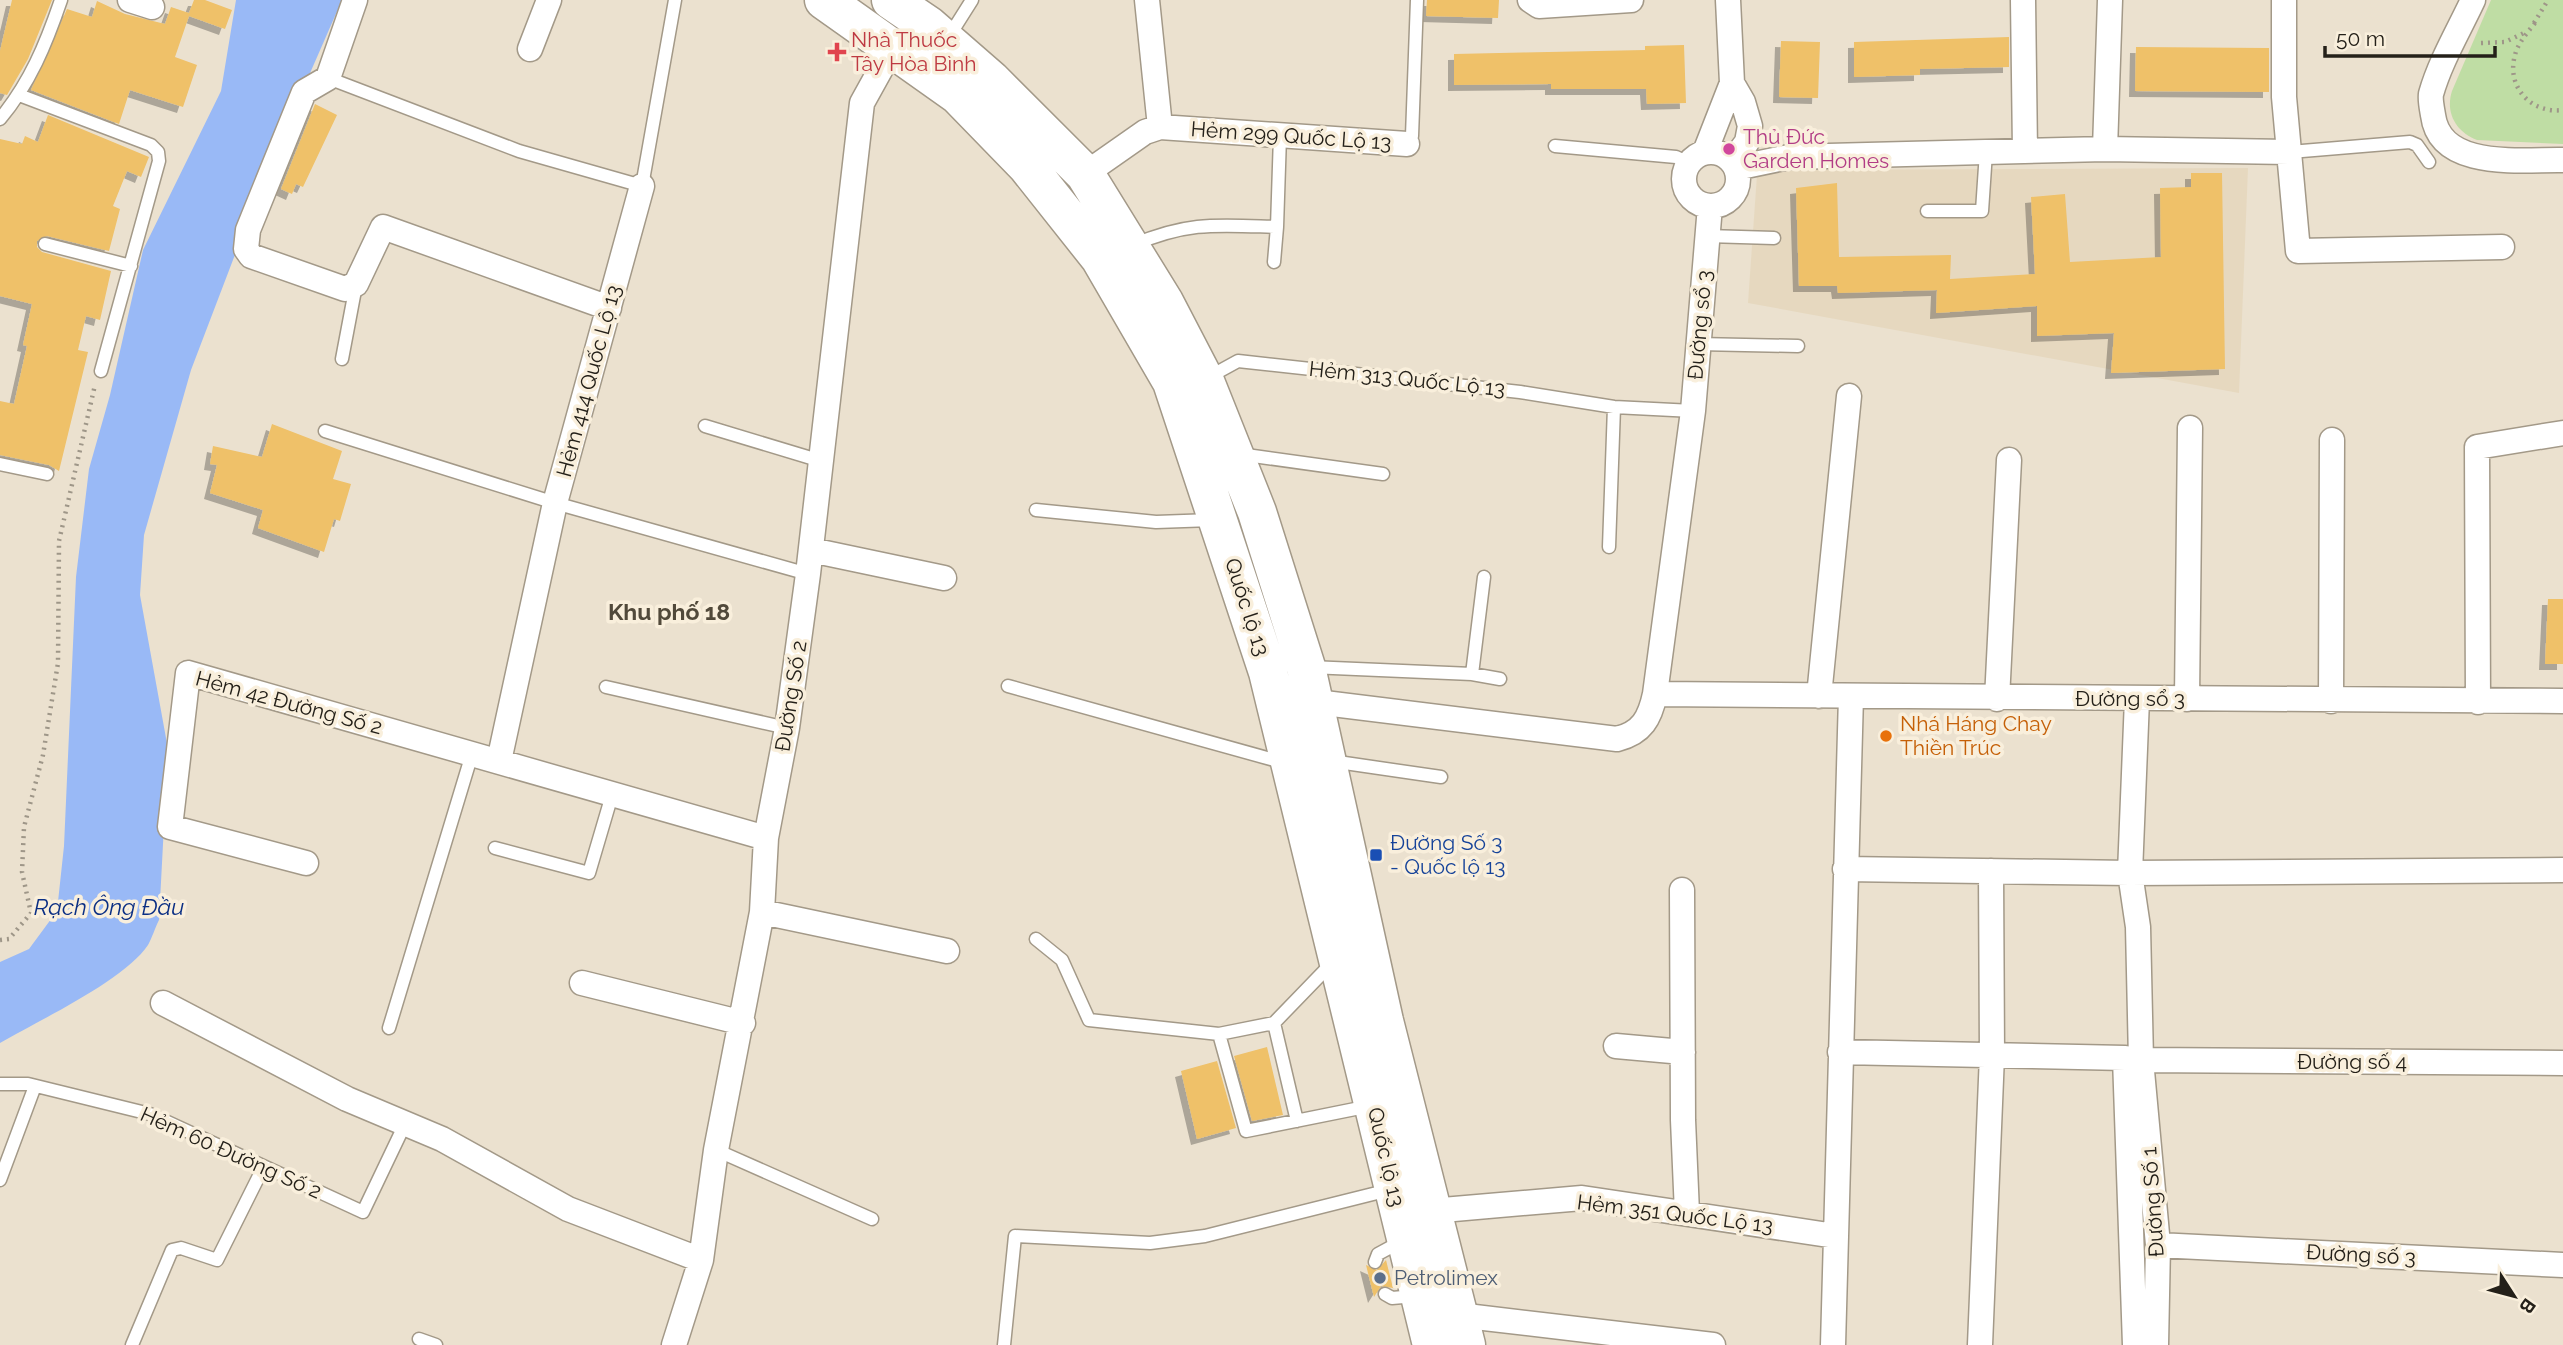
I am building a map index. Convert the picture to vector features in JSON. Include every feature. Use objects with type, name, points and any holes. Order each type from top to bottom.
[{"type":"highway","name":"Quốc lộ 13","points":[[824,0],[958,96],[1027,166],[1100,258],[1172,383],[1219,519],[1275,698],[1405,1239],[1402,1295],[1432,1345]]},
{"type":"highway","name":"Quốc lộ 13","points":[[891,0],[946,41],[991,80],[1085,174],[1164,302],[1204,379],[1235,454],[1310,684],[1384,1021],[1462,1330]]},
{"type":"street","points":[[355,0],[328,78],[304,92],[247,230],[246,249],[260,260],[345,289],[356,284],[383,227],[609,308]]},
{"type":"street","points":[[530,49],[549,0]]},
{"type":"street","points":[[1147,0],[1160,127]]},
{"type":"street","points":[[1530,0],[1539,6],[1631,0]]},
{"type":"street","points":[[1728,0],[1732,83],[1743,102],[1750,126],[1748,142],[1734,165]]},
{"type":"street","points":[[2023,0],[2025,151]]},
{"type":"street","points":[[2105,149],[2110,0]]},
{"type":"street","points":[[2284,0],[2284,97],[2298,251],[2502,247]]},
{"type":"street","points":[[2473,0],[2430,96],[2433,120],[2440,136],[2458,152],[2481,157],[2563,160]]},
{"type":"street","name":"Đường Số 2","points":[[674,1345],[701,1260],[716,1150],[743,1023],[762,912],[766,838],[787,728],[810,562],[862,103],[893,47]]},
{"type":"street","points":[[1697,158],[1725,155],[1734,165],[1738,182],[1733,194],[1723,203],[1710,206],[1690,196],[1685,185],[1697,158],[1732,83]]},
{"type":"street","name":"Hẻm 299 Quốc Lộ 13","points":[[1085,174],[1145,132],[1160,127],[1407,144]]},
{"type":"street","points":[[1734,165],[1789,157],[2105,149],[2290,152]]},
{"type":"street","name":"Hẻm 414 Quốc Lộ 13","points":[[499,761],[555,503],[642,186]]},
{"type":"street","name":"Đường sổ 3","points":[[1275,698],[1310,684],[1617,739],[1629,736],[1647,720],[1655,694],[1693,411],[1710,206]]},
{"type":"street","points":[[1819,696],[1849,396]]},
{"type":"street","points":[[2187,699],[2190,428]]},
{"type":"street","points":[[2478,702],[2477,447],[2563,433]]},
{"type":"street","points":[[2331,701],[2332,440]]},
{"type":"street","points":[[1997,699],[2009,460]]},
{"type":"street","points":[[810,562],[944,578]]},
{"type":"street","name":"Hẻm 42 Đường Số 2","points":[[306,863],[170,827],[188,673],[766,838]]},
{"type":"street","name":"Đường sổ 3","points":[[1655,694],[1997,699],[2563,701]]},
{"type":"street","points":[[1833,1345],[1851,696]]},
{"type":"street","points":[[2130,873],[2137,699]]},
{"type":"street","points":[[1845,869],[2130,873],[2563,870]]},
{"type":"street","points":[[1980,1345],[1992,1055],[1991,871]]},
{"type":"street","name":"Đường Số 1","points":[[2130,873],[2138,927],[2141,1060],[2158,1245],[2156,1345]]},
{"type":"street","points":[[1682,890],[1687,1213]]},
{"type":"street","points":[[762,912],[947,951]]},
{"type":"street","points":[[582,983],[743,1023]]},
{"type":"street","points":[[163,1003],[347,1099],[442,1139],[568,1209],[701,1260]]},
{"type":"street","points":[[1616,1046],[1683,1052]]},
{"type":"street","points":[[1840,1052],[2125,1058],[2135,1345]]},
{"type":"street","name":"Đường số 4","points":[[2141,1060],[2563,1063]]},
{"type":"street","name":"Hẻm 351 Quốc Lộ 13","points":[[1431,1211],[1582,1198],[1836,1236]]},
{"type":"street","name":"Đường số 3","points":[[2158,1245],[2563,1265]]},
{"type":"street","points":[[1462,1330],[1713,1345]]},
{"type":"lane","points":[[0,119],[19,95],[46,45],[61,0]]},
{"type":"lane","name":"Hẻm 414 Quốc Lộ 13","points":[[642,186],[675,0]]},
{"type":"lane","points":[[946,41],[972,0]]},
{"type":"lane","name":"Hẻm 299 Quốc Lộ 13","points":[[1407,144],[1412,136],[1417,0]]},
{"type":"lane","points":[[328,78],[519,151],[642,186]]},
{"type":"lane","points":[[19,95],[150,145],[158,152],[159,161],[101,371]]},
{"type":"lane","points":[[1274,262],[1280,136]]},
{"type":"lane","points":[[2290,152],[2410,142],[2417,145],[2429,162]]},
{"type":"lane","points":[[1555,146],[1697,158]]},
{"type":"lane","points":[[1927,211],[1982,211],[1986,152]]},
{"type":"lane","points":[[1130,247],[1167,231],[1189,226],[1277,227]]},
{"type":"lane","points":[[1707,236],[1774,238]]},
{"type":"lane","points":[[45,244],[131,266]]},
{"type":"lane","points":[[342,359],[356,284]]},
{"type":"lane","points":[[1698,344],[1798,346]]},
{"type":"lane","name":"Hẻm 313 Quốc Lộ 13","points":[[1204,379],[1238,360],[1520,392],[1614,407],[1693,411]]},
{"type":"lane","points":[[1609,547],[1614,407]]},
{"type":"lane","points":[[705,426],[821,461]]},
{"type":"lane","points":[[326,430],[555,503],[810,562]]},
{"type":"lane","points":[[1235,454],[1383,474]]},
{"type":"lane","points":[[0,464],[47,474]]},
{"type":"lane","points":[[1036,510],[1156,522],[1219,519]]},
{"type":"lane","points":[[1472,674],[1485,577]]},
{"type":"lane","points":[[1310,684],[1472,674],[1500,679]]},
{"type":"lane","points":[[1008,686],[1289,764]]},
{"type":"lane","points":[[606,687],[787,728]]},
{"type":"lane","points":[[389,1028],[472,754]]},
{"type":"lane","points":[[1327,761],[1441,777]]},
{"type":"lane","points":[[495,848],[589,873],[612,794]]},
{"type":"lane","points":[[1036,939],[1062,960],[1089,1020],[1219,1034],[1274,1023],[1337,958]]},
{"type":"lane","points":[[1274,1023],[1297,1121]]},
{"type":"lane","points":[[1219,1034],[1247,1132],[1374,1105]]},
{"type":"lane","name":"Hẻm 60 Đường Số 2","points":[[0,1084],[35,1086],[150,1114],[363,1212],[405,1124]]},
{"type":"lane","points":[[0,1180],[35,1086]]},
{"type":"lane","points":[[716,1150],[872,1219]]},
{"type":"lane","points":[[132,1345],[172,1250],[181,1248],[217,1260],[263,1168]]},
{"type":"lane","points":[[1004,1345],[1014,1236],[1150,1243],[1205,1236],[1393,1189]]},
{"type":"lane","points":[[1375,1262],[1378,1254],[1405,1239]]},
{"type":"lane","points":[[419,1339],[436,1345]]},
{"type":"path","points":[[2548,0],[2515,54],[2512,68],[2515,82],[2530,102],[2548,110],[2563,110]]},
{"type":"path","points":[[2481,43],[2492,44],[2515,38],[2535,23]]},
{"type":"path","points":[[0,940],[9,939],[32,913],[22,872],[24,827],[43,755],[58,663],[59,541],[82,430],[101,371]]},
{"type":"shaded area","points":[[2248,168],[2239,393],[1748,303],[1757,175],[1779,170]]},
{"type":"green space","points":[[2491,0],[2563,0],[2563,144],[2477,140],[2463,132],[2454,121],[2450,107],[2452,91]]},
{"type":"water","name":"Rạch Ông Đầu","points":[[236,0],[342,0],[265,176],[191,370],[144,535],[140,595],[168,749],[159,920],[148,945],[121,972],[80,999],[0,1043],[0,962],[29,949],[57,911],[64,846],[76,577],[89,469],[110,395],[143,250],[221,91]]},
{"type":"building","points":[[12,0],[52,0],[28,59],[7,95],[0,93],[0,51]]},
{"type":"building","points":[[194,0],[205,0],[232,10],[225,29],[189,16],[175,57],[197,65],[183,107],[130,90],[119,124],[31,90],[67,9],[92,17],[97,1],[125,14],[165,24],[171,7],[189,13]]},
{"type":"building","points":[[1427,0],[1499,0],[1498,18],[1426,16]]},
{"type":"building","points":[[2009,37],[2009,67],[1920,69],[1920,75],[1854,77],[1854,42]]},
{"type":"building","points":[[1781,41],[1820,42],[1818,98],[1779,97]]},
{"type":"building","points":[[1684,45],[1686,103],[1647,104],[1646,89],[1551,89],[1551,84],[1454,85],[1454,54],[1645,50],[1645,46]]},
{"type":"building","points":[[2136,47],[2269,48],[2269,92],[2135,91]]},
{"type":"building","points":[[315,104],[337,115],[303,187],[296,184],[292,194],[281,189]]},
{"type":"building","points":[[48,115],[149,157],[141,177],[127,171],[113,206],[120,209],[109,251],[47,236],[37,241],[37,247],[42,252],[111,271],[100,320],[86,316],[78,350],[88,352],[59,471],[49,465],[0,455],[0,401],[14,404],[27,346],[23,345],[32,304],[0,296],[0,139],[22,144],[25,136],[38,142]]},
{"type":"building","points":[[2191,173],[2222,173],[2225,369],[2111,373],[2114,333],[2037,336],[2037,306],[1936,313],[1937,290],[1838,293],[1837,286],[1799,286],[1796,188],[1837,183],[1839,257],[1951,255],[1950,279],[2035,274],[2031,197],[2065,194],[2070,262],[2161,257],[2160,188],[2191,187]]},
{"type":"building","points":[[272,424],[342,451],[333,479],[351,484],[340,521],[334,519],[324,552],[258,528],[263,510],[210,493],[217,465],[210,464],[213,446],[262,457]]},
{"type":"building","points":[[2548,599],[2563,599],[2563,664],[2545,664]]},
{"type":"building","points":[[1267,1047],[1283,1115],[1252,1121],[1234,1056]]},
{"type":"building","points":[[1217,1061],[1236,1128],[1197,1139],[1181,1071]]},
{"type":"building","name":"Petrolimex","points":[[1386,1260],[1393,1288],[1381,1286],[1374,1297],[1366,1265],[1377,1270]]},
{"type":"place","name":"Nhà Thuốc Tây Hòa Bình","points":[[837,52]]},
{"type":"place","name":"Thủ Đức Garden Homes","points":[[1729,149]]},
{"type":"place","name":"Nhá Háng Chay Thiền Trúc","points":[[1886,736]]},
{"type":"place","name":"Đường Số 3 - Quốc lộ 13","points":[[1376,855]]},
{"type":"place","name":"Petrolimex","points":[[1380,1278]]},
{"type":"district","name":"Khu phố 18","points":[[669,612]]}]
